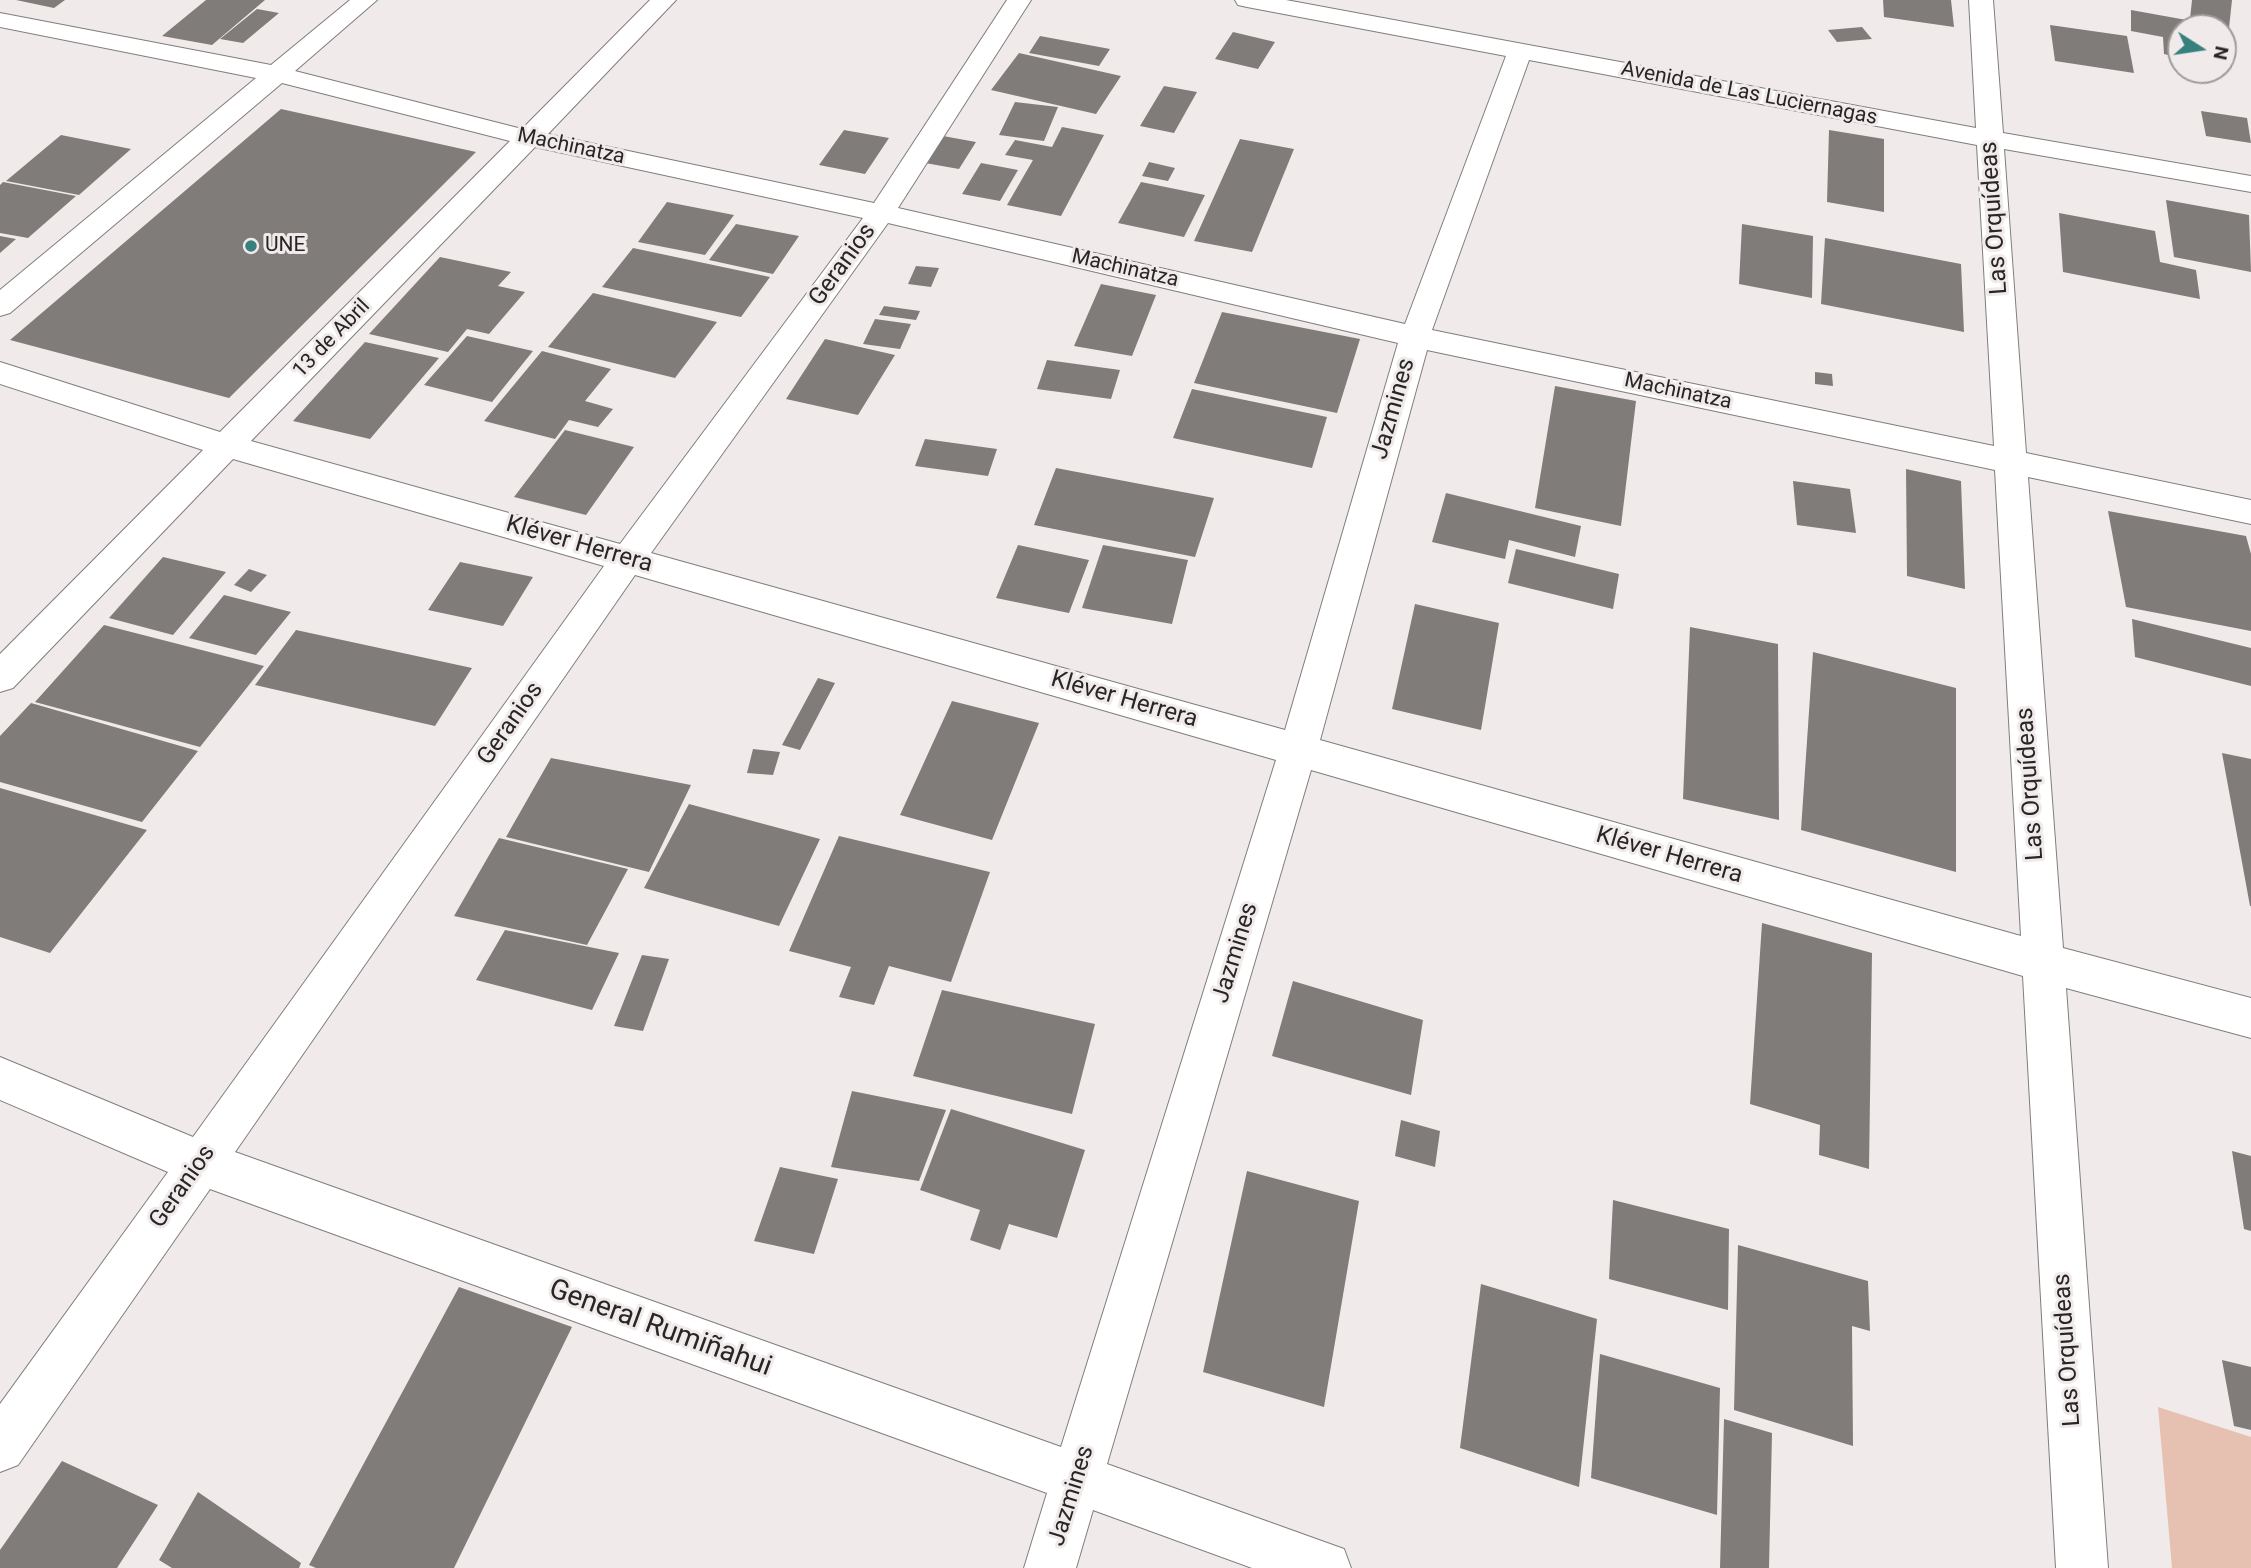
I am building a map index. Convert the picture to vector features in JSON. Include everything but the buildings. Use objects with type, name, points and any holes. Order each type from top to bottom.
[{"type":"street","points":[[0,306],[365,0]]},
{"type":"street","name":"13 de Abril","points":[[0,677],[664,0]]},
{"type":"street","name":"Geranios","points":[[0,1447],[628,559],[881,212],[1019,0]]},
{"type":"street","name":"Avenida de Las Luciernagas","points":[[1247,0],[1990,139],[2251,184]]},
{"type":"street","name":"Las Orquídeas","points":[[1981,0],[2082,1568]]},
{"type":"street","name":"Machinatza","points":[[0,20],[276,74],[528,138],[881,212],[1415,337],[2251,512]]},
{"type":"street","name":"Jazmines","points":[[1050,1568],[1298,750],[1415,337],[1521,51]]},
{"type":"street","name":"Kléver Herrera","points":[[0,373],[227,446],[2043,962],[2251,1018]]},
{"type":"street","name":"General Rumiñahui","points":[[0,1078],[201,1163],[1325,1568]]},
{"type":"shaded area","points":[[2158,1407],[2251,1437],[2251,1568],[2172,1568]]},
{"type":"place","name":"UNE","points":[[251,246]]}]
